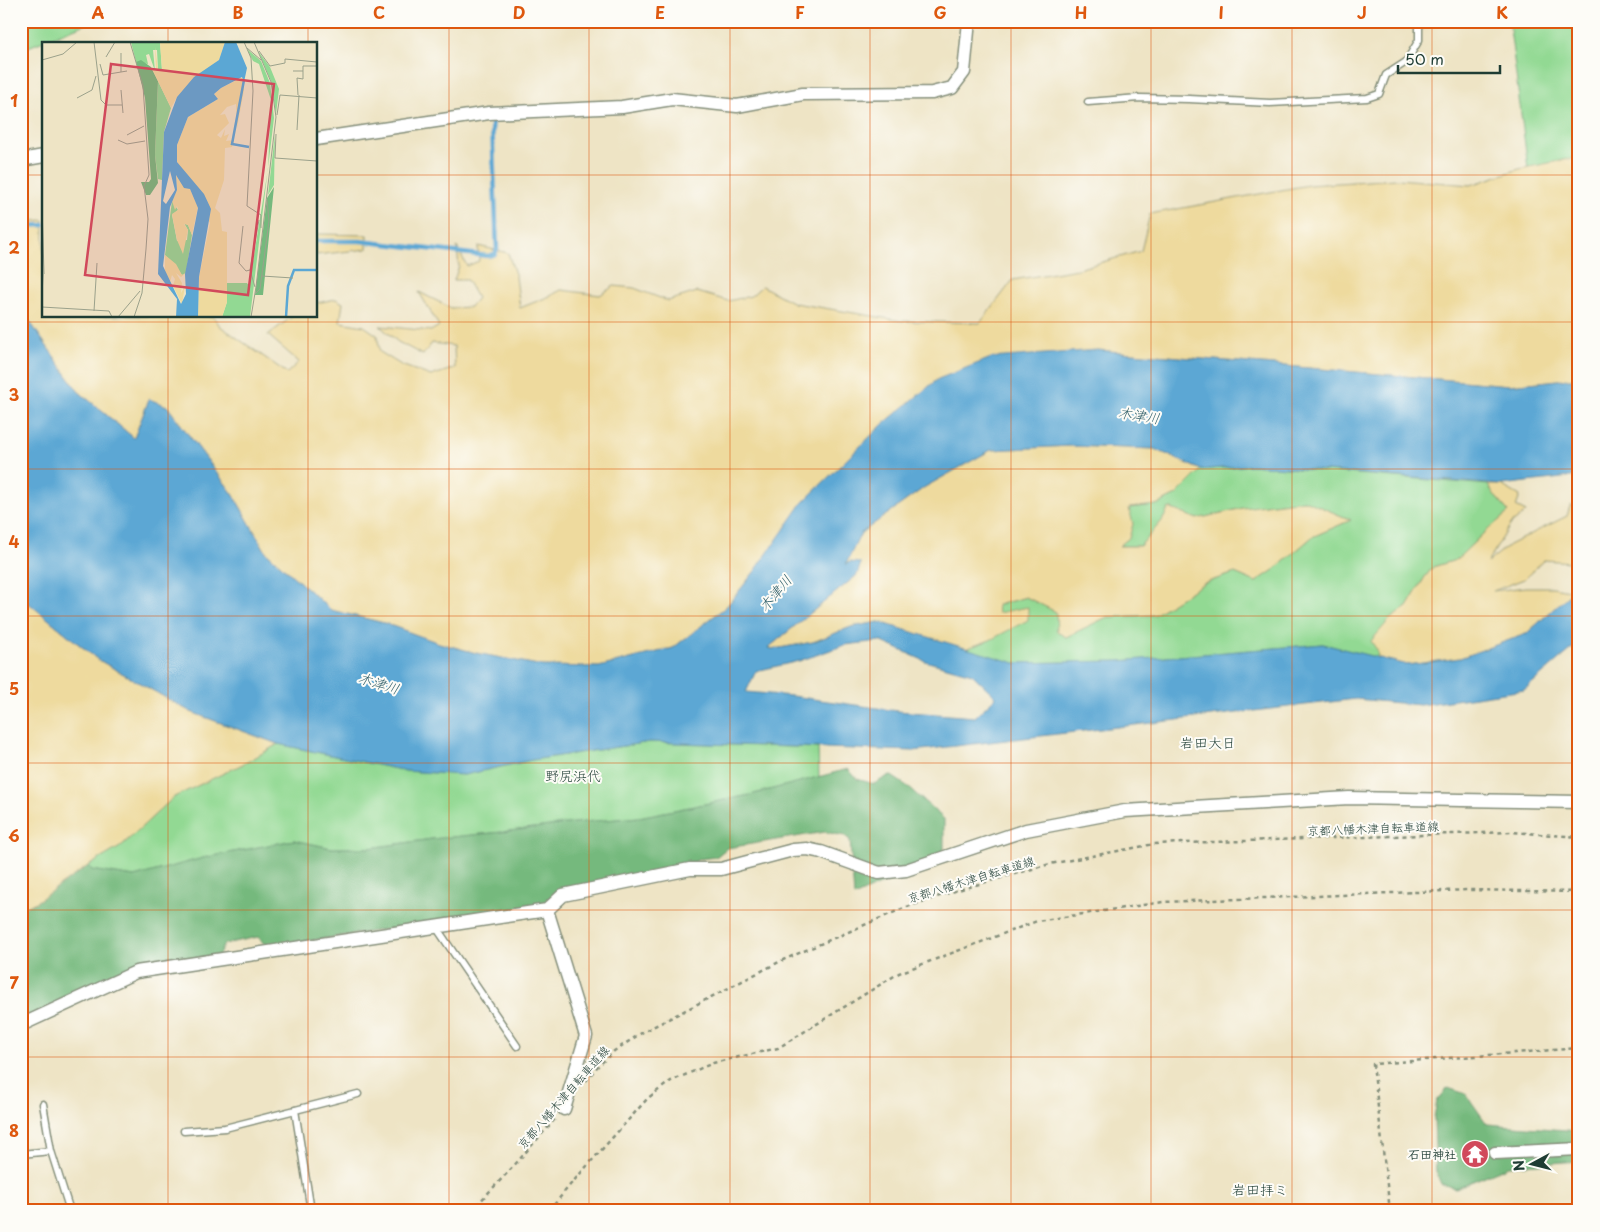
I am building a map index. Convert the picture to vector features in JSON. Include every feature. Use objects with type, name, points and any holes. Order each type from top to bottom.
[{"type":"street","points":[[318,139],[489,113],[622,107],[672,100],[737,106],[804,94],[932,93],[952,88],[964,72],[969,21]]},
{"type":"street","points":[[21,160],[42,156]]},
{"type":"street","points":[[21,1025],[136,972],[547,910],[563,895],[690,869],[721,870],[793,850],[821,852],[879,873],[906,870],[1026,830],[1125,811],[1349,798],[1579,802]]},
{"type":"street","points":[[547,910],[586,1036],[564,1109]]},
{"type":"street","points":[[1495,1153],[1579,1148]]},
{"type":"lane","points":[[1088,102],[1139,98],[1172,98],[1270,103],[1367,98],[1378,94],[1386,75],[1406,62],[1419,40],[1419,21]]},
{"type":"lane","points":[[436,927],[517,1046]]},
{"type":"lane","points":[[184,1131],[225,1128],[358,1094]]},
{"type":"lane","points":[[43,1104],[51,1151],[70,1211]]},
{"type":"lane","points":[[295,1110],[311,1211]]},
{"type":"lane","points":[[21,1154],[51,1151]]},
{"type":"path","name":"京都八幡木津自転車道線","points":[[586,1082],[596,1068],[614,1051],[643,1032],[783,960],[904,908],[958,890],[1050,864],[1154,844],[1512,832],[1579,838]]},
{"type":"path","points":[[549,1211],[648,1098],[671,1081],[713,1063],[778,1048],[899,973],[1037,921],[1163,902],[1468,890],[1579,892]]},
{"type":"path","points":[[1390,1211],[1373,1064],[1579,1048]]},
{"type":"path","name":"京都八幡木津自転車道線","points":[[471,1211],[564,1109]]},
{"type":"green space","points":[[25,21],[93,21],[21,50],[21,23]]},
{"type":"green space","points":[[1509,21],[1579,21],[1579,157],[1528,168]]},
{"type":"green space","points":[[1251,465],[1488,485],[1509,512],[1456,560],[1433,567],[1407,607],[1390,619],[1377,650],[1378,658],[1323,644],[1119,661],[1015,663],[965,649],[990,640],[998,613],[997,605],[1026,597],[1057,612],[1057,632],[1066,637],[1107,617],[1154,615],[1204,583],[1235,573],[1256,582],[1275,569],[1312,537],[1351,520],[1304,500],[1243,508],[1197,519],[1169,508],[1162,521],[1140,546],[1118,546],[1128,508],[1156,505],[1176,495],[1201,470]]},
{"type":"green space","points":[[650,742],[818,748],[819,777],[750,795],[639,817],[432,839],[370,848],[331,848],[294,840],[203,858],[134,877],[92,870],[88,866],[120,847],[174,797],[247,762],[278,744],[406,771],[464,775],[532,760]]},
{"type":"green space","points":[[848,769],[857,779],[874,784],[890,775],[907,786],[944,819],[944,854],[854,897],[850,840],[845,836],[825,832],[727,848],[716,857],[699,859],[678,875],[581,887],[552,905],[267,947],[258,937],[224,944],[219,955],[134,967],[21,1020],[21,909],[36,902],[88,866],[92,870],[134,877],[203,858],[294,840],[331,848],[370,848],[432,839],[639,817],[750,795]]},
{"type":"green space","points":[[1448,1088],[1466,1094],[1487,1124],[1579,1131],[1579,1161],[1509,1166],[1456,1188],[1441,1184],[1436,1171],[1434,1118],[1437,1101]]},
{"type":"sand","points":[[1579,157],[1579,378],[1509,385],[1097,350],[755,571],[727,606],[673,648],[599,667],[543,666],[476,653],[439,643],[384,623],[331,610],[266,552],[233,494],[167,406],[149,400],[134,438],[78,391],[21,309],[21,222],[42,220],[42,318],[214,318],[220,326],[287,373],[299,362],[268,335],[290,318],[318,318],[318,303],[336,299],[343,303],[340,322],[364,326],[377,335],[380,352],[401,365],[431,376],[455,368],[454,346],[432,343],[423,355],[398,342],[380,326],[431,331],[439,326],[419,292],[451,308],[470,307],[477,298],[467,280],[454,280],[459,266],[457,247],[467,266],[479,261],[478,246],[508,253],[516,277],[520,308],[561,290],[600,295],[614,286],[634,288],[668,301],[697,292],[728,301],[751,296],[762,286],[794,303],[902,321],[980,323],[1013,280],[1078,269],[1141,251],[1150,214],[1309,185],[1397,179],[1471,185],[1519,169]]},
{"type":"sand","points":[[318,234],[367,235],[367,249],[318,255]]},
{"type":"sand","points":[[1070,446],[1155,449],[1201,470],[1176,495],[1156,505],[1129,508],[1133,524],[1129,538],[1119,546],[1140,546],[1162,521],[1169,508],[1197,519],[1243,508],[1304,500],[1351,520],[1312,537],[1275,569],[1256,582],[1235,573],[1204,583],[1154,615],[1107,617],[1066,637],[1057,632],[1056,612],[1026,597],[997,605],[998,613],[1028,607],[1028,620],[990,640],[965,649],[879,622],[851,627],[813,642],[767,649],[857,575],[845,565],[861,533],[925,487],[991,450]]},
{"type":"sand","points":[[1488,485],[1501,485],[1520,496],[1516,507],[1526,512],[1511,524],[1487,563],[1509,545],[1567,516],[1570,506],[1579,505],[1579,561],[1544,560],[1524,579],[1493,591],[1526,587],[1553,587],[1573,591],[1526,634],[1460,658],[1408,665],[1378,658],[1377,650],[1371,641],[1390,619],[1407,607],[1433,567],[1456,560],[1509,512]]},
{"type":"sand","points":[[21,596],[97,659],[191,712],[278,744],[247,762],[174,797],[120,847],[88,866],[36,902],[21,909]]},
{"type":"water","name":"木津川","points":[[21,309],[78,391],[134,438],[149,399],[167,406],[233,494],[266,552],[331,610],[384,623],[439,643],[476,653],[543,666],[599,667],[673,648],[727,606],[755,571],[803,502],[883,424],[938,379],[991,358],[1097,350],[1509,385],[1579,378],[1579,476],[1501,485],[1251,465],[1201,470],[1155,449],[1070,446],[991,450],[925,487],[861,533],[846,564],[850,562],[861,563],[857,575],[768,648],[774,649],[813,642],[851,627],[879,622],[1015,663],[1119,661],[1323,644],[1408,665],[1460,658],[1526,634],[1579,586],[1579,643],[1524,690],[1420,705],[1356,699],[913,751],[650,742],[532,760],[464,775],[406,771],[278,744],[191,712],[97,659],[21,596]],"holes":[[[880,641],[925,661],[972,674],[996,697],[975,717],[898,711],[792,696],[746,692],[756,671],[799,661],[845,645]]]},
{"type":"building","points":[[1480,1148],[1481,1159],[1471,1161],[1470,1149]]},
{"type":"waterway","points":[[318,241],[360,241],[488,256],[495,254],[497,249],[492,123]]},
{"type":"waterway","points":[[21,226],[42,225]]},
{"type":"place","name":"石田神社","points":[[1475,1154]]},
{"type":"district","name":"岩田大日","points":[[1208,742]]},
{"type":"district","name":"野尻浜代","points":[[573,775]]},
{"type":"district","name":"岩田拝ミ","points":[[1260,1189]]}]
